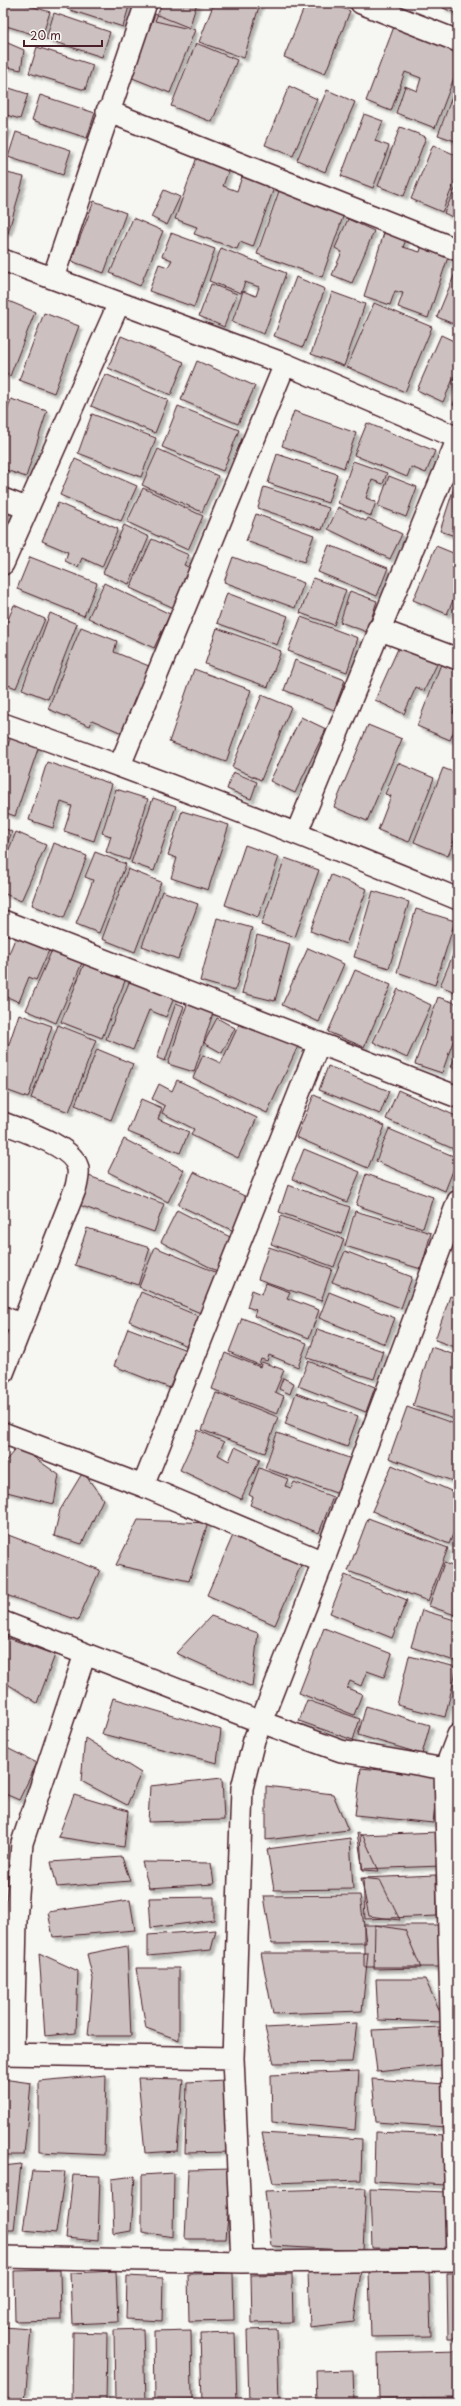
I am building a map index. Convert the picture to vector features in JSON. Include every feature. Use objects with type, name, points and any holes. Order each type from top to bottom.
[{"type":"street","points":[[53,278],[107,111],[146,3]]},
{"type":"street","points":[[361,3],[458,41]]},
{"type":"street","points":[[107,111],[458,250]]},
{"type":"street","points":[[3,260],[285,364],[458,438],[378,629],[297,832]]},
{"type":"street","points":[[3,564],[26,508],[119,303]]},
{"type":"street","points":[[120,765],[285,364]]},
{"type":"street","points":[[3,498],[26,508]]},
{"type":"street","points":[[378,629],[458,659]]},
{"type":"street","points":[[3,724],[120,765],[297,832],[458,899]]},
{"type":"street","points":[[3,920],[458,1097]]},
{"type":"street","points":[[143,1486],[319,1043]]},
{"type":"street","points":[[3,1123],[56,1144],[72,1158],[78,1168],[76,1187],[12,1321],[3,1373]]},
{"type":"street","points":[[242,2262],[233,2058],[242,1788],[254,1740],[323,1562],[458,1201]]},
{"type":"street","points":[[3,1433],[143,1486],[323,1562]]},
{"type":"street","points":[[3,1622],[261,1722],[341,1751],[445,1769]]},
{"type":"street","points":[[85,1654],[22,1843],[8,2054],[233,2058]]},
{"type":"street","points":[[3,2257],[242,2262],[457,2260],[445,1769],[458,1735]]},
{"type":"building","points":[[3,3],[21,3],[50,12],[42,37],[3,25]]},
{"type":"building","points":[[69,3],[130,3],[123,27],[67,9]]},
{"type":"building","points":[[162,3],[197,3],[189,29],[155,21]]},
{"type":"building","points":[[214,3],[260,3],[244,58],[199,42]]},
{"type":"building","points":[[306,3],[329,3],[350,11],[325,74],[284,57]]},
{"type":"building","points":[[445,3],[458,3],[458,14],[443,8]]},
{"type":"building","points":[[54,13],[110,32],[102,57],[46,39]]},
{"type":"building","points":[[155,14],[195,30],[170,93],[130,77]]},
{"type":"building","points":[[395,24],[458,48],[458,67],[435,128],[396,113],[405,86],[417,91],[421,78],[405,72],[391,111],[366,101]]},
{"type":"building","points":[[3,41],[24,50],[21,70],[3,66]]},
{"type":"building","points":[[196,43],[237,60],[212,122],[171,106]]},
{"type":"building","points":[[37,47],[93,65],[85,90],[29,73]]},
{"type":"building","points":[[458,80],[458,142],[438,135]]},
{"type":"building","points":[[3,86],[28,94],[20,119],[3,114]]},
{"type":"building","points":[[289,86],[317,99],[293,156],[265,145]]},
{"type":"building","points":[[327,90],[355,102],[325,172],[297,160]]},
{"type":"building","points":[[40,95],[95,113],[87,138],[32,120]]},
{"type":"building","points":[[364,114],[383,121],[375,141],[389,146],[373,188],[341,176]]},
{"type":"building","points":[[3,126],[8,128],[3,144]]},
{"type":"building","points":[[400,127],[426,137],[404,196],[378,186]]},
{"type":"building","points":[[16,132],[71,150],[63,175],[8,157]]},
{"type":"building","points":[[433,145],[458,156],[458,174],[442,212],[411,199]]},
{"type":"building","points":[[197,157],[229,169],[223,186],[237,191],[243,174],[275,185],[253,247],[240,242],[237,249],[194,234],[197,227],[175,219]]},
{"type":"building","points":[[7,173],[24,177],[8,233],[3,231],[3,182]]},
{"type":"building","points":[[458,183],[458,220],[444,213]]},
{"type":"building","points":[[280,188],[345,211],[322,277],[257,254]]},
{"type":"building","points":[[164,190],[180,197],[167,225],[151,217]]},
{"type":"building","points":[[94,201],[126,213],[104,273],[71,261]]},
{"type":"building","points":[[133,218],[163,231],[140,286],[110,273]]},
{"type":"building","points":[[348,219],[374,231],[352,283],[332,275],[342,252],[335,248]]},
{"type":"building","points":[[171,233],[215,249],[194,307],[149,291],[159,264],[168,267],[172,260],[162,256]]},
{"type":"building","points":[[384,233],[406,240],[403,247],[420,252],[422,245],[449,254],[428,318],[398,307],[403,293],[395,291],[390,305],[364,296]]},
{"type":"building","points":[[221,248],[286,273],[264,334],[232,322],[243,291],[256,296],[259,287],[245,282],[241,293],[209,281]]},
{"type":"building","points":[[458,266],[458,326],[437,317]]},
{"type":"building","points":[[296,277],[325,289],[303,347],[274,336]]},
{"type":"building","points":[[211,284],[237,294],[224,327],[199,316]]},
{"type":"building","points":[[332,292],[365,304],[344,366],[311,354]]},
{"type":"building","points":[[6,300],[35,312],[10,376],[3,373],[3,307]]},
{"type":"building","points":[[374,303],[432,327],[405,392],[347,367]]},
{"type":"building","points":[[44,313],[79,326],[54,393],[19,380]]},
{"type":"building","points":[[441,335],[458,343],[458,368],[443,402],[417,390]]},
{"type":"building","points":[[121,336],[184,362],[171,395],[108,368]]},
{"type":"building","points":[[197,361],[255,386],[238,424],[181,400]]},
{"type":"building","points":[[105,374],[168,400],[155,433],[91,406]]},
{"type":"building","points":[[458,392],[458,408],[453,405]]},
{"type":"building","points":[[11,399],[47,411],[26,477],[3,469],[3,425]]},
{"type":"building","points":[[178,406],[239,430],[223,471],[162,447]]},
{"type":"building","points":[[294,411],[356,433],[344,468],[282,446]]},
{"type":"building","points":[[92,414],[156,438],[141,477],[78,453]]},
{"type":"building","points":[[367,423],[435,451],[426,473],[411,467],[407,477],[354,455]]},
{"type":"building","points":[[158,449],[218,476],[202,512],[142,485]]},
{"type":"building","points":[[277,454],[337,474],[328,503],[268,483]]},
{"type":"building","points":[[75,459],[137,486],[121,521],[60,495]]},
{"type":"building","points":[[353,461],[387,473],[383,484],[372,480],[366,498],[376,502],[371,516],[338,503]]},
{"type":"building","points":[[458,475],[458,537],[440,531]]},
{"type":"building","points":[[389,476],[417,487],[406,517],[378,506]]},
{"type":"building","points":[[264,487],[329,508],[322,530],[258,508]]},
{"type":"building","points":[[143,488],[203,516],[188,550],[127,522]]},
{"type":"building","points":[[58,503],[118,529],[102,567],[82,558],[78,567],[65,561],[68,552],[42,541]]},
{"type":"building","points":[[3,504],[11,508],[3,527]]},
{"type":"building","points":[[338,507],[366,521],[368,518],[402,534],[390,559],[328,529]]},
{"type":"building","points":[[256,514],[314,535],[304,562],[246,541]]},
{"type":"building","points":[[124,525],[149,537],[129,584],[103,573]]},
{"type":"building","points":[[152,539],[189,555],[184,565],[192,569],[174,608],[130,588]]},
{"type":"building","points":[[329,545],[388,568],[377,596],[318,572]]},
{"type":"building","points":[[436,546],[458,555],[458,589],[447,614],[413,600]]},
{"type":"building","points":[[30,557],[97,583],[84,616],[17,589]]},
{"type":"building","points":[[233,557],[304,583],[295,608],[224,582]]},
{"type":"building","points":[[313,578],[346,590],[334,625],[300,613]]},
{"type":"building","points":[[104,583],[170,614],[154,648],[88,618]]},
{"type":"building","points":[[350,591],[377,601],[367,632],[340,622]]},
{"type":"building","points":[[227,593],[288,616],[277,645],[217,623]]},
{"type":"building","points":[[14,605],[45,619],[16,688],[3,683],[3,632]]},
{"type":"building","points":[[458,606],[458,619],[454,617]]},
{"type":"building","points":[[50,613],[77,624],[48,699],[22,689]]},
{"type":"building","points":[[301,617],[358,638],[347,672],[288,651]]},
{"type":"building","points":[[81,627],[117,641],[114,652],[149,666],[122,733],[92,720],[90,726],[48,709]]},
{"type":"building","points":[[217,628],[281,651],[268,687],[205,664]]},
{"type":"building","points":[[401,642],[439,660],[424,691],[416,687],[404,714],[375,700]]},
{"type":"building","points":[[295,660],[345,680],[334,710],[284,690]]},
{"type":"building","points":[[441,664],[458,671],[458,707],[455,706],[453,713],[458,715],[458,721],[450,740],[417,726]]},
{"type":"building","points":[[194,669],[251,690],[226,762],[169,742]]},
{"type":"building","points":[[262,695],[291,707],[261,780],[232,767]]},
{"type":"building","points":[[301,717],[326,729],[295,793],[270,781]]},
{"type":"building","points":[[368,725],[402,739],[367,821],[334,807]]},
{"type":"building","points":[[11,736],[39,746],[15,816],[3,812],[3,759]]},
{"type":"building","points":[[47,762],[112,784],[94,841],[64,831],[72,806],[61,802],[53,828],[29,820]]},
{"type":"building","points":[[398,763],[434,778],[409,842],[378,830],[391,796],[385,794]]},
{"type":"building","points":[[443,768],[458,774],[458,831],[448,856],[414,842]]},
{"type":"building","points":[[233,772],[257,782],[251,799],[227,789]]},
{"type":"building","points":[[116,789],[148,799],[129,860],[106,852],[111,836],[102,833]]},
{"type":"building","points":[[153,798],[176,806],[154,871],[131,863]]},
{"type":"building","points":[[182,811],[229,825],[208,890],[171,878],[177,858],[168,855]]},
{"type":"building","points":[[3,827],[12,832],[3,853]]},
{"type":"building","points":[[16,832],[46,845],[21,901],[3,893],[3,864]]},
{"type":"building","points":[[54,843],[87,856],[64,918],[32,905]]},
{"type":"building","points":[[245,845],[279,857],[258,917],[225,905]]},
{"type":"building","points":[[95,852],[126,864],[99,933],[76,924],[93,880],[85,877]]},
{"type":"building","points":[[285,858],[319,870],[295,937],[261,925]]},
{"type":"building","points":[[128,869],[161,882],[135,952],[102,939]]},
{"type":"building","points":[[331,875],[367,889],[346,944],[310,931]]},
{"type":"building","points":[[162,891],[198,904],[178,959],[142,946]]},
{"type":"building","points":[[373,891],[409,902],[389,968],[354,957]]},
{"type":"building","points":[[416,909],[455,921],[435,985],[397,972]]},
{"type":"building","points":[[217,918],[252,928],[235,991],[200,981]]},
{"type":"building","points":[[17,934],[50,948],[36,980],[29,977],[19,1002],[3,995],[3,968]]},
{"type":"building","points":[[257,935],[290,944],[275,1001],[242,993]]},
{"type":"building","points":[[458,943],[458,993],[440,986]]},
{"type":"building","points":[[308,948],[344,964],[319,1022],[282,1005]]},
{"type":"building","points":[[52,950],[82,963],[56,1023],[26,1010]]},
{"type":"building","points":[[86,959],[127,976],[102,1038],[61,1022]]},
{"type":"building","points":[[355,970],[391,985],[364,1047],[328,1032]]},
{"type":"building","points":[[132,975],[176,993],[166,1017],[149,1010],[133,1050],[106,1039]]},
{"type":"building","points":[[398,989],[431,1005],[407,1058],[373,1042]]},
{"type":"building","points":[[438,997],[458,1004],[458,1027],[442,1073],[415,1064]]},
{"type":"building","points":[[188,1001],[214,1010],[194,1072],[168,1064]]},
{"type":"building","points":[[176,1003],[184,1006],[165,1061],[157,1058]]},
{"type":"building","points":[[19,1014],[52,1026],[28,1098],[3,1089],[3,1062]]},
{"type":"building","points":[[217,1018],[235,1028],[222,1053],[204,1043]]},
{"type":"building","points":[[242,1018],[299,1044],[267,1113],[193,1078],[203,1055],[221,1063]]},
{"type":"building","points":[[58,1025],[96,1040],[69,1112],[31,1098]]},
{"type":"building","points":[[97,1049],[133,1064],[111,1120],[75,1105]]},
{"type":"building","points":[[458,1049],[458,1070],[451,1067]]},
{"type":"building","points":[[328,1066],[389,1091],[380,1114],[319,1090]]},
{"type":"building","points":[[177,1080],[257,1118],[238,1158],[191,1135],[194,1129],[162,1113],[165,1106],[152,1099],[159,1084],[172,1091]]},
{"type":"building","points":[[398,1090],[458,1117],[458,1151],[386,1119]]},
{"type":"building","points":[[314,1095],[385,1126],[368,1168],[296,1137]]},
{"type":"building","points":[[141,1099],[162,1108],[158,1119],[189,1132],[180,1153],[128,1132]]},
{"type":"building","points":[[389,1129],[458,1158],[445,1191],[376,1161]]},
{"type":"building","points":[[124,1139],[184,1170],[168,1202],[108,1172]]},
{"type":"building","points":[[304,1149],[360,1172],[347,1202],[292,1179]]},
{"type":"building","points":[[194,1172],[253,1200],[238,1233],[178,1205]]},
{"type":"building","points":[[366,1174],[433,1197],[423,1228],[356,1205]]},
{"type":"building","points":[[89,1176],[164,1204],[154,1232],[79,1205]]},
{"type":"building","points":[[288,1185],[350,1207],[341,1234],[279,1212]]},
{"type":"building","points":[[177,1210],[236,1240],[219,1272],[161,1242]]},
{"type":"building","points":[[355,1211],[431,1233],[421,1269],[345,1246]]},
{"type":"building","points":[[281,1216],[344,1239],[334,1267],[271,1244]]},
{"type":"building","points":[[87,1228],[150,1248],[138,1285],[75,1265]]},
{"type":"building","points":[[155,1247],[220,1274],[203,1314],[139,1287]]},
{"type":"building","points":[[269,1247],[332,1269],[321,1301],[258,1279]]},
{"type":"building","points":[[345,1251],[412,1277],[401,1308],[332,1282]]},
{"type":"building","points":[[266,1283],[290,1292],[287,1298],[319,1310],[309,1338],[254,1316],[256,1310],[247,1307],[252,1290],[262,1294]]},
{"type":"building","points":[[141,1292],[203,1318],[190,1347],[129,1321]]},
{"type":"building","points":[[329,1292],[395,1318],[385,1344],[319,1318]]},
{"type":"building","points":[[450,1296],[458,1299],[458,1348],[435,1340]]},
{"type":"building","points":[[242,1318],[307,1343],[298,1367],[269,1355],[267,1361],[261,1359],[259,1365],[229,1352]]},
{"type":"building","points":[[128,1328],[189,1351],[175,1390],[114,1366]]},
{"type":"building","points":[[317,1329],[383,1351],[374,1379],[307,1358]]},
{"type":"building","points":[[431,1347],[458,1356],[458,1420],[413,1406]]},
{"type":"building","points":[[225,1353],[260,1367],[262,1362],[284,1370],[275,1392],[284,1396],[277,1414],[212,1389]]},
{"type":"building","points":[[308,1361],[375,1387],[366,1412],[298,1386]]},
{"type":"building","points":[[283,1378],[294,1383],[290,1394],[279,1389]]},
{"type":"building","points":[[216,1393],[278,1417],[265,1453],[202,1430]]},
{"type":"building","points":[[296,1393],[358,1416],[347,1447],[285,1424]]},
{"type":"building","points":[[407,1407],[458,1425],[458,1483],[389,1458]]},
{"type":"building","points":[[198,1430],[224,1442],[218,1455],[229,1461],[235,1447],[260,1459],[241,1499],[180,1470]]},
{"type":"building","points":[[277,1433],[352,1459],[339,1494],[265,1468]]},
{"type":"building","points":[[18,1446],[59,1475],[54,1504],[3,1491],[3,1464]]},
{"type":"building","points":[[392,1465],[458,1494],[458,1522],[449,1544],[372,1511]]},
{"type":"building","points":[[259,1468],[288,1479],[285,1486],[291,1488],[294,1482],[333,1497],[319,1533],[250,1505],[253,1497],[249,1495]]},
{"type":"building","points":[[83,1472],[103,1499],[82,1544],[54,1536],[60,1510]]},
{"type":"building","points":[[368,1518],[448,1548],[428,1601],[348,1571]]},
{"type":"building","points":[[138,1520],[208,1523],[189,1581],[116,1565]]},
{"type":"building","points":[[3,1533],[100,1570],[78,1620],[3,1594]]},
{"type":"building","points":[[234,1533],[302,1563],[275,1625],[207,1595]]},
{"type":"building","points":[[444,1563],[458,1568],[458,1616],[429,1606]]},
{"type":"building","points":[[345,1575],[407,1600],[392,1638],[330,1613]]},
{"type":"building","points":[[422,1610],[458,1621],[458,1662],[411,1647]]},
{"type":"building","points":[[211,1616],[258,1633],[252,1687],[176,1653]]},
{"type":"building","points":[[324,1628],[392,1654],[384,1677],[367,1671],[361,1686],[350,1681],[347,1688],[362,1694],[354,1715],[299,1693]]},
{"type":"building","points":[[3,1636],[55,1655],[37,1703],[3,1681]]},
{"type":"building","points":[[409,1656],[457,1667],[445,1717],[397,1705]]},
{"type":"building","points":[[113,1698],[221,1730],[217,1763],[102,1734]]},
{"type":"building","points":[[307,1700],[360,1719],[353,1740],[299,1721]]},
{"type":"building","points":[[366,1706],[430,1725],[422,1754],[358,1735]]},
{"type":"building","points":[[85,1738],[141,1773],[127,1805],[81,1781]]},
{"type":"building","points":[[3,1746],[37,1763],[19,1800],[3,1793]]},
{"type":"building","points":[[361,1768],[438,1776],[433,1823],[355,1815]]},
{"type":"building","points":[[222,1778],[224,1820],[148,1822],[150,1786]]},
{"type":"building","points":[[266,1786],[333,1794],[348,1830],[266,1840]]},
{"type":"building","points":[[74,1795],[128,1811],[124,1847],[58,1837]]},
{"type":"building","points":[[439,1832],[441,1866],[362,1869],[360,1835]]},
{"type":"building","points":[[357,1833],[363,1836],[379,1871],[363,1870]]},
{"type":"building","points":[[350,1838],[353,1889],[274,1890],[267,1849]]},
{"type":"building","points":[[3,1842],[6,1842],[3,1855]]},
{"type":"building","points":[[122,1857],[130,1881],[57,1887],[51,1862]]},
{"type":"building","points":[[142,1862],[211,1863],[214,1884],[149,1888]]},
{"type":"building","points":[[436,1875],[437,1916],[365,1919],[363,1878]]},
{"type":"building","points":[[361,1878],[380,1880],[400,1920],[369,1916]]},
{"type":"building","points":[[360,1895],[366,1943],[272,1944],[264,1896]]},
{"type":"building","points":[[214,1897],[214,1920],[151,1928],[149,1898]]},
{"type":"building","points":[[130,1900],[135,1930],[53,1937],[48,1912]]},
{"type":"building","points":[[364,1925],[442,1925],[442,1967],[364,1967]]},
{"type":"building","points":[[375,1925],[405,1930],[421,1968],[374,1969]]},
{"type":"building","points":[[216,1930],[211,1950],[148,1956],[148,1935]]},
{"type":"building","points":[[127,1946],[131,2036],[88,2036],[93,1979],[87,1954]]},
{"type":"building","points":[[39,1953],[78,1971],[76,2033],[45,2036]]},
{"type":"building","points":[[261,1953],[368,1953],[362,2011],[273,2014]]},
{"type":"building","points":[[136,1968],[179,1968],[179,2040],[146,2028]]},
{"type":"building","points":[[376,1979],[425,1979],[445,2022],[378,2020]]},
{"type":"building","points":[[357,2023],[352,2062],[274,2063],[265,2028]]},
{"type":"building","points":[[441,2027],[441,2065],[377,2072],[372,2030]]},
{"type":"building","points":[[359,2071],[355,2130],[272,2122],[271,2075]]},
{"type":"building","points":[[106,2075],[104,2155],[39,2152],[39,2081]]},
{"type":"building","points":[[138,2078],[183,2079],[177,2151],[145,2153]]},
{"type":"building","points":[[3,2079],[31,2083],[24,2155],[3,2155]]},
{"type":"building","points":[[372,2079],[445,2084],[446,2127],[376,2122]]},
{"type":"building","points":[[225,2080],[228,2152],[185,2153],[187,2082]]},
{"type":"building","points":[[375,2132],[447,2135],[447,2185],[374,2181]]},
{"type":"building","points":[[262,2133],[362,2139],[361,2180],[273,2183]]},
{"type":"building","points":[[21,2164],[14,2230],[3,2230],[3,2166]]},
{"type":"building","points":[[232,2169],[226,2239],[185,2239],[188,2170]]},
{"type":"building","points":[[32,2171],[65,2172],[56,2233],[23,2230]]},
{"type":"building","points":[[174,2173],[173,2237],[142,2232],[142,2175]]},
{"type":"building","points":[[73,2175],[100,2176],[98,2241],[66,2238]]},
{"type":"building","points":[[135,2176],[131,2231],[114,2234],[112,2179]]},
{"type":"building","points":[[366,2188],[363,2251],[271,2246],[265,2191]]},
{"type":"building","points":[[370,2189],[448,2192],[449,2249],[372,2248]]},
{"type":"building","points":[[60,2270],[61,2320],[15,2321],[14,2271]]},
{"type":"building","points":[[116,2271],[118,2322],[72,2324],[70,2273]]},
{"type":"building","points":[[361,2271],[354,2322],[310,2327],[308,2272]]},
{"type":"building","points":[[429,2271],[431,2336],[371,2337],[369,2273]]},
{"type":"building","points":[[233,2273],[234,2320],[189,2321],[188,2274]]},
{"type":"building","points":[[447,2273],[458,2273],[458,2338],[448,2338]]},
{"type":"building","points":[[292,2274],[293,2322],[252,2323],[251,2275]]},
{"type":"building","points":[[127,2276],[163,2278],[162,2321],[126,2319]]},
{"type":"building","points":[[3,2327],[31,2329],[25,2403],[3,2403]]},
{"type":"building","points":[[143,2329],[145,2403],[115,2403],[114,2330]]},
{"type":"building","points":[[277,2329],[279,2403],[249,2403],[247,2330]]},
{"type":"building","points":[[191,2330],[192,2399],[155,2400],[154,2331]]},
{"type":"building","points":[[73,2332],[107,2333],[106,2403],[72,2403]]},
{"type":"building","points":[[235,2333],[237,2403],[202,2403],[200,2334]]},
{"type":"building","points":[[458,2351],[458,2397],[379,2398],[378,2353]]},
{"type":"building","points":[[353,2370],[354,2403],[317,2403],[316,2371]]}]
